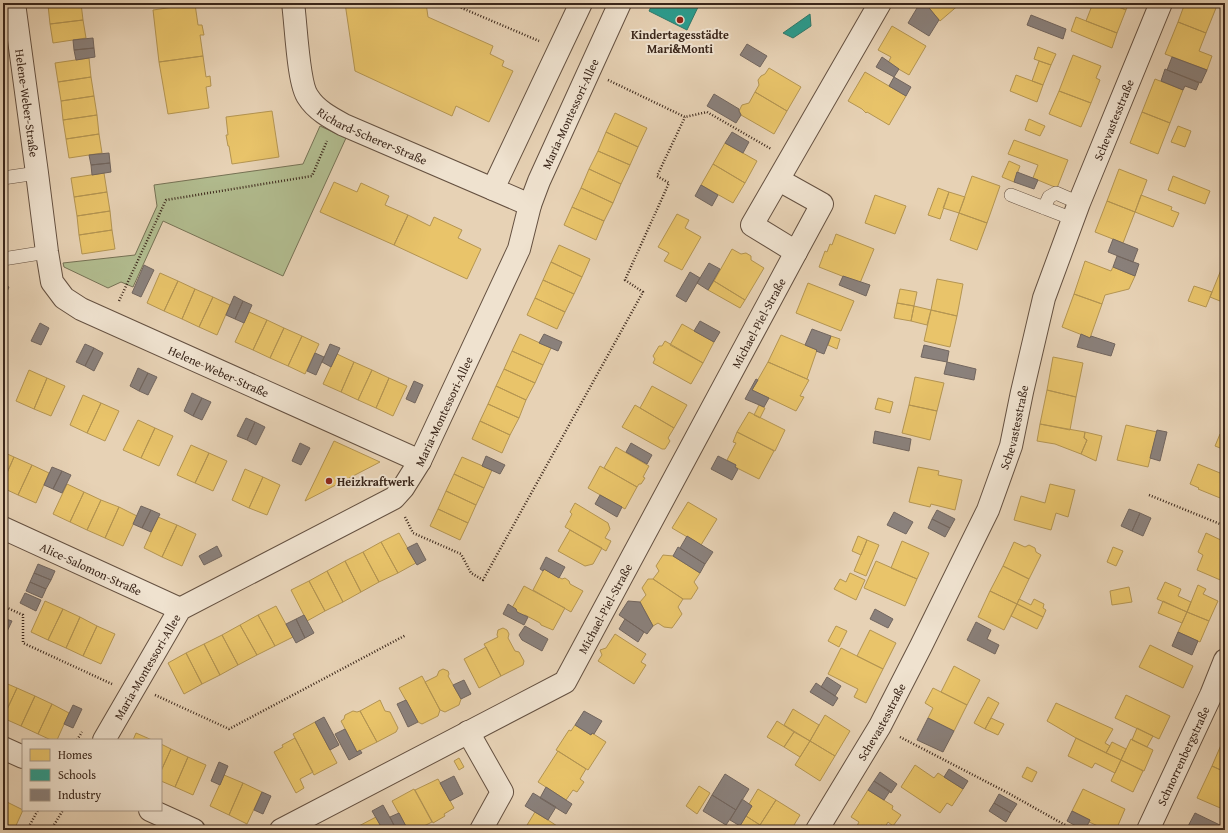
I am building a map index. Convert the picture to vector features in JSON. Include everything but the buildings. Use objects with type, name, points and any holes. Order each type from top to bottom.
[{"type":"street","name":"Helene-Weber-Straße","points":[[14,3],[10,33],[37,173],[52,282],[64,298],[81,309],[420,462]]},
{"type":"street","name":"Richard-Scherer-Straße","points":[[293,3],[302,76],[307,96],[319,110],[337,121],[530,205]]},
{"type":"street","points":[[493,189],[581,3]]},
{"type":"street","name":"Maria-Montessori-Allee","points":[[105,739],[180,609],[394,498],[403,488],[420,462],[519,249],[530,205],[539,180],[620,3]]},
{"type":"street","points":[[796,252],[752,225],[880,3]]},
{"type":"street","name":"Schevastesstraße","points":[[817,830],[880,726],[922,646],[988,510],[1011,446],[1044,298],[1076,211],[1161,3]]},
{"type":"street","name":"Michael-Piel-Straße","points":[[281,830],[565,682],[822,204],[779,180]]},
{"type":"street","name":"Alice-Salomon-Straße","points":[[3,528],[180,609]]},
{"type":"street","name":"Schnorrenbergstraße","points":[[1148,830],[1211,695],[1225,660]]},
{"type":"street","points":[[468,732],[502,792],[481,830]]},
{"type":"street","points":[[3,748],[22,757]]},
{"type":"street","points":[[152,811],[194,830]]},
{"type":"lane","name":"Helene-Weber-Straße","points":[[3,178],[37,173]]},
{"type":"lane","points":[[1044,208],[1049,196],[1056,193],[1076,211]]},
{"type":"lane","points":[[1011,195],[1044,208],[1076,211]]},
{"type":"lane","points":[[3,258],[47,252]]},
{"type":"path","points":[[450,3],[559,50]]},
{"type":"path","points":[[588,71],[685,116],[707,112],[790,160]]},
{"type":"path","points":[[394,498],[413,533],[461,554],[471,573],[483,580],[643,292],[625,280],[669,183],[657,176],[685,116]]},
{"type":"path","points":[[110,322],[166,200],[312,176],[337,121]]},
{"type":"path","points":[[1149,495],[1225,526]]},
{"type":"path","points":[[3,606],[23,615],[23,644],[110,684],[133,689],[229,729],[406,634]]},
{"type":"path","points":[[110,684],[114,677]]},
{"type":"path","points":[[880,726],[1001,789],[1074,830]]},
{"type":"path","points":[[78,739],[84,728]]},
{"type":"path","points":[[27,830],[37,811]]},
{"type":"path","points":[[51,830],[62,811]]},
{"type":"green space","points":[[320,126],[346,138],[283,276],[163,221],[133,287],[121,282],[108,288],[64,267],[63,263],[135,255],[157,206],[154,185],[303,164]]},
{"type":"place","name":"Kindertagesstädte Mari&Monti","points":[[680,20]]},
{"type":"place","name":"Heizkraftwerk","points":[[329,481]]}]
